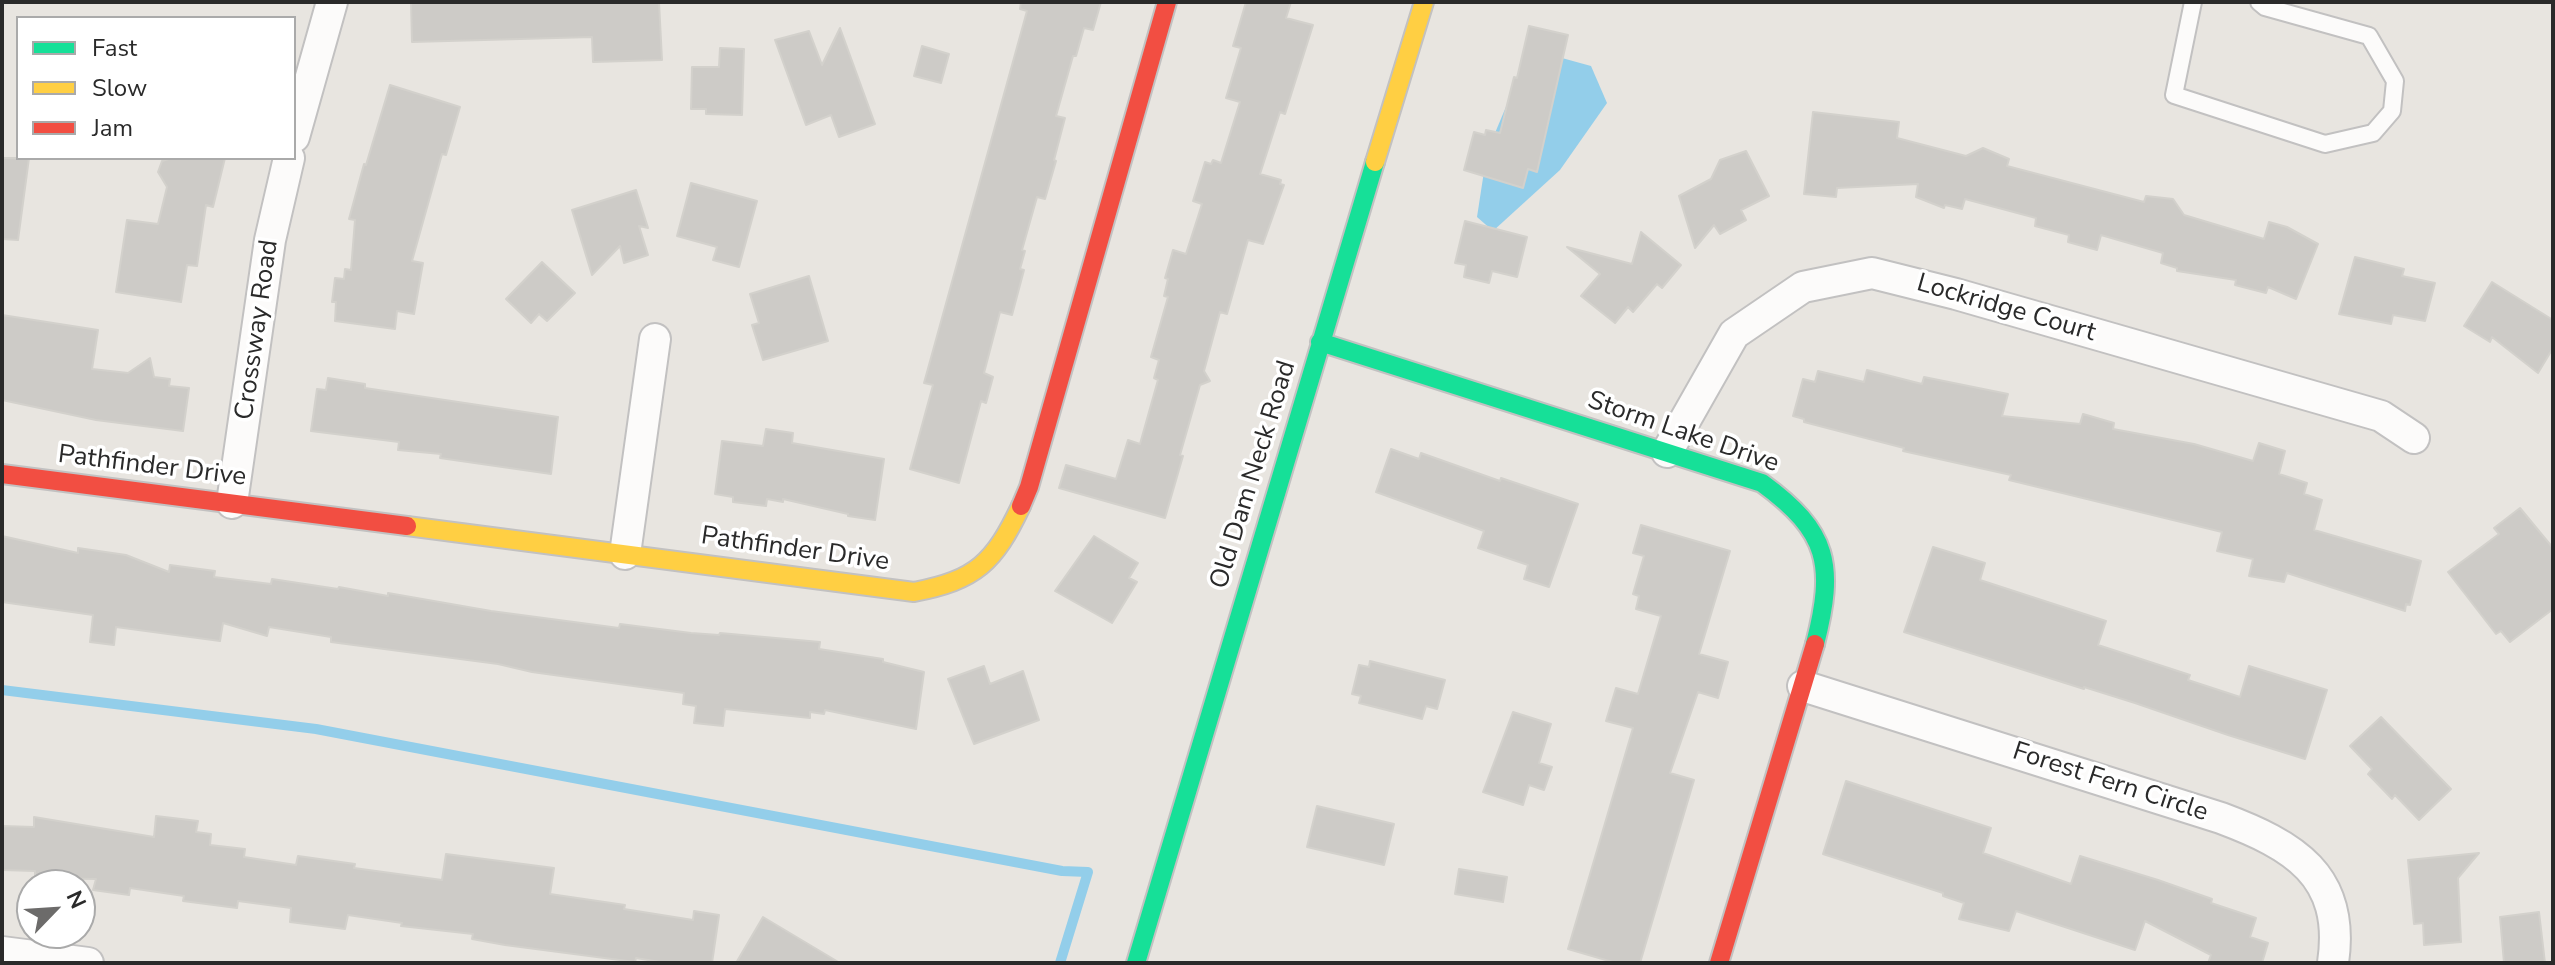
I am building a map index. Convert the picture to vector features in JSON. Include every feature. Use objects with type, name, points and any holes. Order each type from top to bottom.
[{"type":"street","points":[[296,130],[332,2]]},
{"type":"street","name":"Pathfinder Drive","points":[[2,474],[914,592],[942,588],[969,576],[992,558],[1010,530],[1029,487],[1167,2]]},
{"type":"street","name":"Old Dam Neck Road","points":[[1136,963],[1424,2]]},
{"type":"street","name":"Crossway Road","points":[[232,503],[270,240],[289,160]]},
{"type":"street","name":"Lockridge Court","points":[[1667,452],[1734,334],[1803,287],[1872,273],[1956,294],[2381,416],[2414,438]]},
{"type":"street","points":[[625,554],[655,339]]},
{"type":"street","name":"Storm Lake Drive","points":[[1320,342],[1762,483],[1786,497],[1802,513],[1817,537],[1825,558],[1827,581],[1803,686],[1719,963]]},
{"type":"street","name":"Forest Fern Circle","points":[[1803,686],[2262,833],[2294,852],[2314,873],[2328,897],[2335,924],[2333,963]]},
{"type":"street","points":[[2,952],[88,963]]},
{"type":"lane","points":[[2193,2],[2174,95],[2325,144],[2373,133],[2392,111],[2395,81],[2369,36],[2265,7],[2259,2]]},
{"type":"water","points":[[1551,55],[1591,66],[1607,103],[1560,170],[1493,231],[1477,217],[1487,152],[1524,64]]},
{"type":"building","points":[[411,2],[659,2],[662,60],[593,62],[592,37],[412,42]]},
{"type":"building","points":[[1021,2],[1101,2],[1093,30],[1084,28],[1076,56],[1073,56],[1056,116],[1065,118],[1056,161],[1045,199],[1037,197],[1022,250],[1025,251],[1020,269],[1024,270],[1012,315],[1000,312],[984,373],[993,377],[986,403],[981,401],[959,483],[910,469],[933,385],[924,383],[1027,11],[1020,9]]},
{"type":"building","points":[[1246,2],[1291,2],[1286,18],[1313,25],[1285,114],[1280,112],[1260,174],[1281,180],[1280,184],[1284,185],[1263,244],[1248,240],[1227,314],[1220,312],[1204,371],[1210,381],[1200,385],[1165,518],[1059,488],[1066,465],[1116,479],[1128,440],[1140,444],[1158,380],[1154,378],[1159,360],[1151,357],[1168,297],[1164,296],[1168,279],[1165,278],[1173,250],[1186,254],[1202,204],[1193,201],[1205,162],[1211,164],[1213,160],[1221,163],[1240,102],[1226,98],[1241,48],[1233,46]]},
{"type":"building","points":[[1529,26],[1568,35],[1537,172],[1528,169],[1523,188],[1464,170],[1474,132],[1485,135],[1486,130],[1500,133]]},
{"type":"building","points":[[840,28],[875,124],[839,137],[831,115],[806,125],[775,40],[809,31],[822,65]]},
{"type":"building","points":[[922,46],[949,54],[941,83],[914,76]]},
{"type":"building","points":[[720,48],[744,49],[742,115],[706,114],[706,109],[691,109],[692,67],[719,67]]},
{"type":"building","points":[[390,85],[460,107],[446,155],[442,154],[412,261],[423,263],[414,314],[397,311],[395,329],[335,321],[336,302],[332,302],[335,278],[344,279],[345,269],[351,270],[355,220],[349,219]]},
{"type":"building","points":[[1813,112],[1899,122],[1897,138],[1966,156],[1983,148],[2009,159],[2007,166],[2144,202],[2146,196],[2173,199],[2184,215],[2264,239],[2269,222],[2287,227],[2318,244],[2296,299],[2268,287],[2266,293],[2235,285],[2236,280],[2177,271],[2177,268],[2161,263],[2163,253],[2101,235],[2097,250],[2068,242],[2069,235],[2035,226],[2036,218],[1965,199],[1962,209],[1945,205],[1944,208],[1916,197],[1918,184],[1837,188],[1836,197],[1804,194]]},
{"type":"building","points":[[1746,151],[1769,196],[1741,210],[1746,220],[1720,234],[1714,225],[1695,248],[1679,196],[1711,179],[1720,160]]},
{"type":"building","points":[[2,158],[29,160],[18,240],[2,239]]},
{"type":"building","points":[[225,160],[213,207],[206,205],[197,266],[187,265],[181,302],[116,292],[127,220],[158,224],[167,187],[158,172],[162,161]]},
{"type":"building","points":[[691,183],[757,201],[739,267],[713,260],[717,247],[677,236]]},
{"type":"building","points":[[636,190],[648,228],[639,226],[648,255],[624,263],[620,246],[592,275],[572,210]]},
{"type":"building","points":[[1465,221],[1527,237],[1517,277],[1492,271],[1489,283],[1464,277],[1466,265],[1455,263]]},
{"type":"building","points":[[1641,232],[1681,265],[1662,288],[1657,284],[1633,312],[1628,307],[1615,323],[1581,296],[1600,274],[1567,247],[1632,264]]},
{"type":"building","points":[[2355,257],[2404,269],[2402,276],[2435,283],[2425,321],[2393,315],[2391,324],[2339,314]]},
{"type":"building","points":[[542,262],[575,293],[547,321],[539,314],[531,323],[506,299]]},
{"type":"building","points":[[809,276],[828,341],[763,360],[752,325],[759,323],[750,294]]},
{"type":"building","points":[[2492,282],[2553,320],[2553,348],[2538,373],[2492,337],[2490,342],[2464,326]]},
{"type":"building","points":[[2,315],[98,330],[92,369],[128,373],[150,358],[154,377],[170,379],[169,386],[189,388],[183,431],[96,420],[2,400]]},
{"type":"building","points":[[1867,370],[1922,384],[1924,377],[2008,394],[2002,416],[2080,424],[2083,414],[2114,423],[2113,429],[2194,444],[2253,461],[2259,443],[2285,451],[2279,474],[2307,483],[2304,494],[2322,500],[2314,530],[2421,561],[2410,605],[2406,604],[2405,611],[2287,573],[2284,582],[2249,576],[2253,559],[2217,551],[2222,532],[2009,480],[2011,475],[1903,451],[1904,448],[1804,422],[1804,419],[1793,416],[1803,379],[1815,382],[1818,371],[1864,382]]},
{"type":"building","points":[[328,378],[365,384],[365,388],[558,417],[551,474],[440,458],[441,454],[398,450],[399,442],[311,431],[317,389],[326,390]]},
{"type":"building","points":[[766,429],[793,433],[792,443],[884,459],[875,520],[783,499],[783,502],[767,499],[766,506],[733,502],[733,497],[715,494],[722,441],[763,446]]},
{"type":"building","points":[[1391,449],[1419,459],[1421,453],[1578,504],[1549,587],[1524,579],[1528,565],[1478,548],[1484,531],[1376,492]]},
{"type":"building","points":[[2520,508],[2553,548],[2553,609],[2510,642],[2501,631],[2496,634],[2448,572],[2499,534],[2494,528]]},
{"type":"building","points":[[1641,525],[1730,551],[1699,654],[1728,662],[1718,698],[1698,692],[1670,773],[1694,780],[1640,963],[1616,963],[1568,949],[1633,728],[1606,721],[1616,688],[1638,694],[1661,616],[1636,609],[1639,596],[1633,594],[1644,556],[1633,553]]},
{"type":"building","points":[[2,536],[78,553],[78,548],[126,555],[169,572],[170,565],[215,571],[214,577],[271,584],[272,579],[388,596],[388,593],[619,628],[620,624],[691,633],[820,642],[819,649],[883,659],[883,662],[924,672],[916,729],[825,710],[824,714],[810,712],[810,718],[725,709],[723,726],[694,723],[696,706],[683,704],[684,693],[331,642],[331,637],[269,627],[267,636],[223,623],[220,641],[116,627],[114,645],[90,642],[93,615],[2,602]]},
{"type":"building","points":[[1094,536],[1138,563],[1129,578],[1137,582],[1112,623],[1055,591]]},
{"type":"building","points":[[1933,547],[1985,563],[1980,580],[2106,621],[2098,645],[2190,675],[2188,680],[2240,697],[2249,666],[2327,690],[2305,759],[1904,632]]},
{"type":"building","points":[[1370,661],[1445,680],[1437,709],[1426,706],[1422,719],[1359,703],[1361,696],[1352,694],[1359,665],[1369,667]]},
{"type":"building","points":[[984,666],[990,684],[1023,671],[1039,720],[974,744],[948,679]]},
{"type":"building","points":[[1513,712],[1551,724],[1539,763],[1552,767],[1544,790],[1529,785],[1523,805],[1483,792]]},
{"type":"building","points":[[2381,717],[2451,789],[2419,820],[2395,795],[2392,799],[2368,774],[2372,769],[2350,746]]},
{"type":"building","points":[[1846,781],[1991,828],[1983,853],[2071,884],[2080,856],[2212,899],[2211,903],[2256,918],[2250,937],[2268,943],[2262,963],[2208,963],[2211,955],[2145,921],[2135,950],[2016,911],[2009,931],[1959,919],[1964,903],[1943,896],[1943,893],[1823,854]]},
{"type":"building","points":[[1317,806],[1394,824],[1384,865],[1307,847]]},
{"type":"building","points":[[156,816],[198,821],[196,832],[211,834],[210,845],[245,849],[244,857],[296,865],[298,856],[355,864],[354,868],[442,880],[446,854],[554,868],[550,894],[625,905],[624,909],[693,920],[694,911],[719,915],[712,963],[666,963],[636,958],[635,962],[505,945],[472,939],[473,934],[401,926],[402,923],[348,915],[345,929],[290,922],[291,908],[238,901],[237,908],[183,901],[184,896],[130,888],[129,895],[96,890],[96,869],[2,870],[2,826],[34,827],[34,817],[154,837]]},
{"type":"building","points":[[2479,853],[2458,878],[2461,942],[2424,945],[2423,923],[2414,924],[2408,860]]},
{"type":"building","points":[[1459,869],[1507,877],[1503,902],[1455,894]]},
{"type":"building","points":[[2539,912],[2545,963],[2504,963],[2500,917]]},
{"type":"building","points":[[763,917],[840,963],[736,963]]},
{"type":"waterway","points":[[2,690],[316,729],[1062,871],[1088,872],[1060,963]]},
{"type":"traffic: fast","points":[[1136,963],[1375,162]]},
{"type":"traffic: fast","points":[[1320,342],[1762,483],[1801,518],[1821,552],[1825,592],[1815,644]]},
{"type":"traffic: slow","points":[[1375,162],[1424,2]]},
{"type":"traffic: slow","points":[[407,526],[914,592],[953,582],[981,566],[1002,542],[1021,506]]},
{"type":"traffic: jam","points":[[1021,506],[1167,2]]},
{"type":"traffic: jam","points":[[2,474],[407,526]]},
{"type":"traffic: jam","points":[[1719,963],[1815,644]]}]
